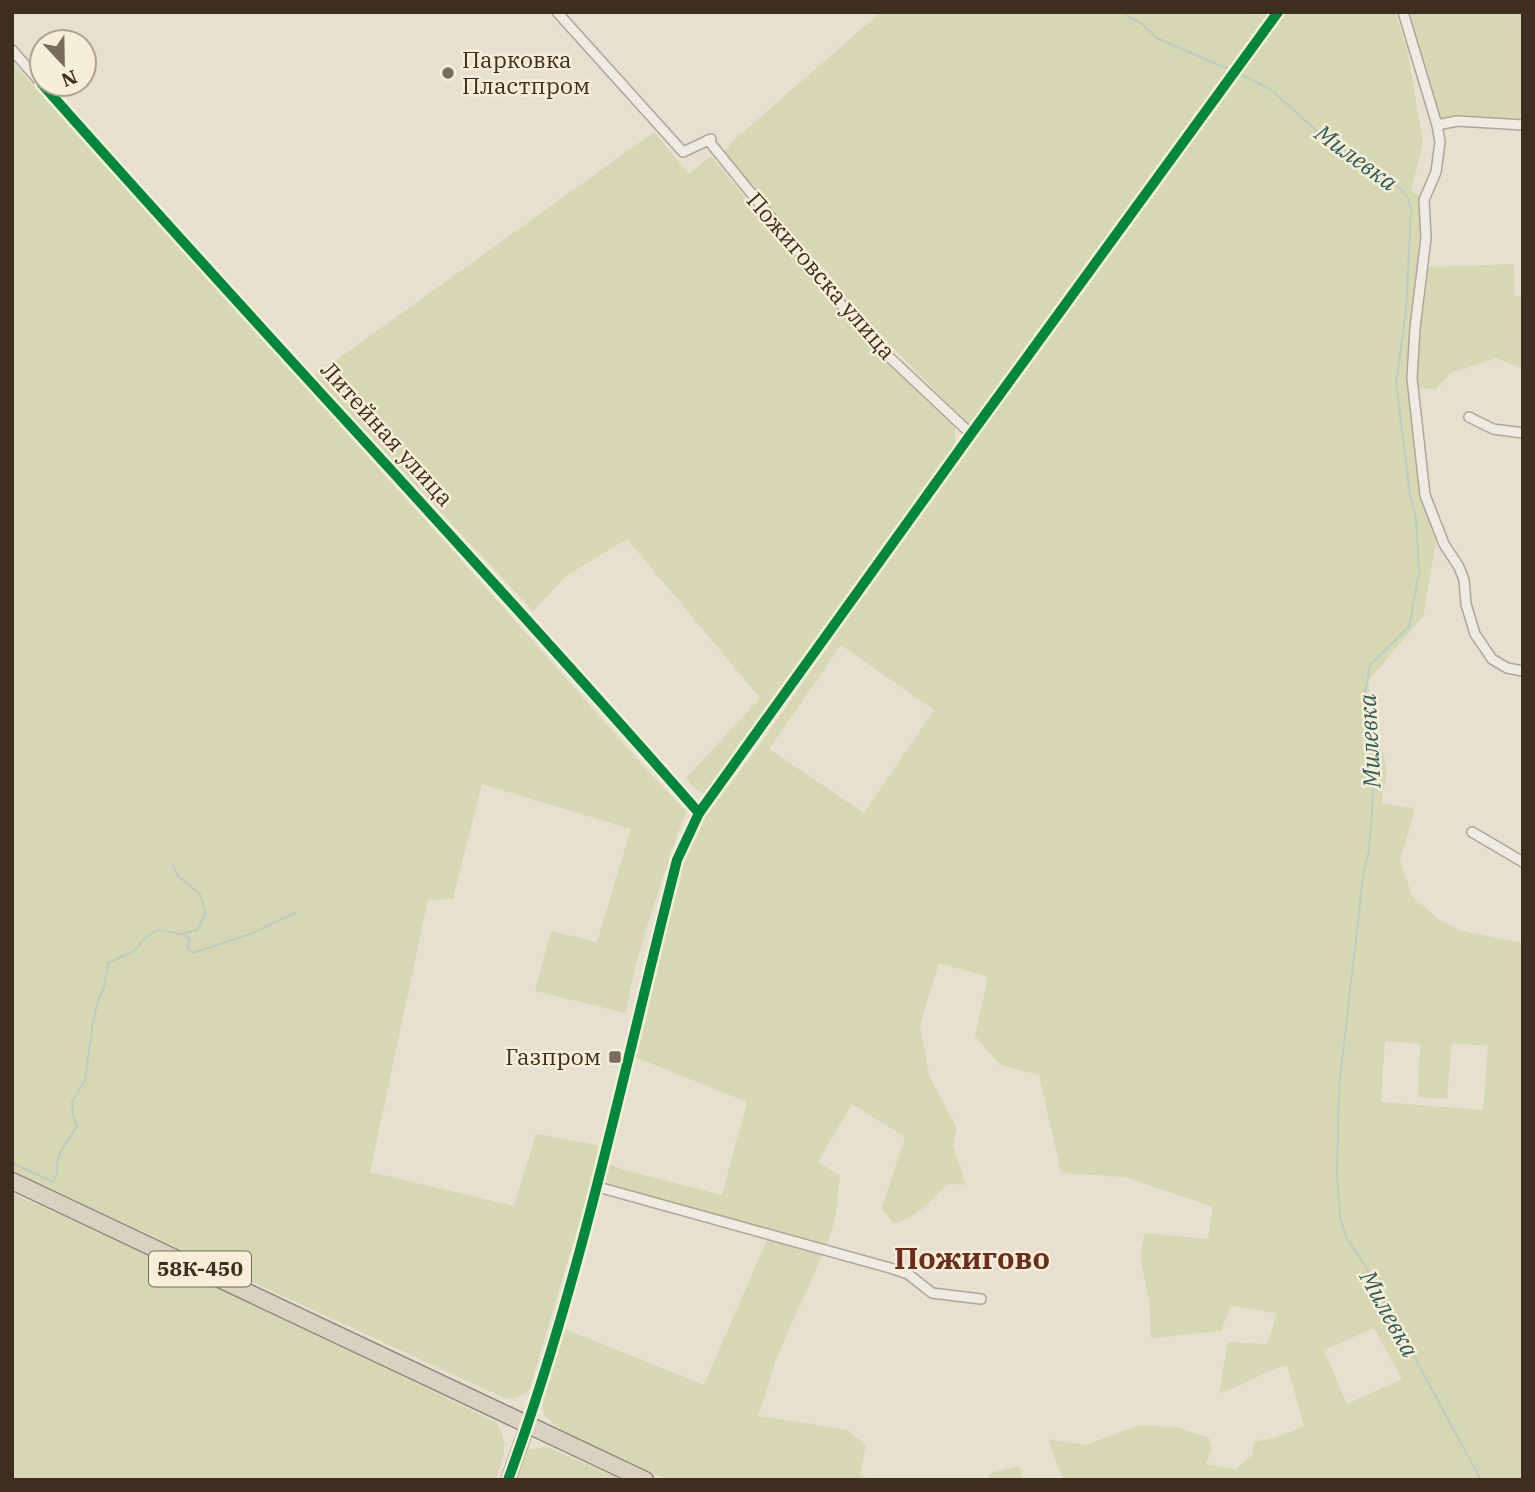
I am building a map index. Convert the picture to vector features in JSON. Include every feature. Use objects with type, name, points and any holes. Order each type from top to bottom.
[{"type":"highway","name":"58К-450","points":[[12,1181],[645,1480]]},
{"type":"street","name":"Пожиговска улица","points":[[557,12],[683,152],[710,139],[867,336],[971,434]]},
{"type":"street","points":[[508,1480],[528,1424],[598,1187],[677,860],[699,813],[1278,12]]},
{"type":"street","points":[[1403,12],[1440,142],[1437,172],[1424,200],[1426,238],[1412,378],[1425,495],[1444,544],[1464,580],[1466,604],[1475,634],[1492,659],[1507,668],[1523,671]]},
{"type":"street","name":"Литейная улица","points":[[12,50],[28,68]]},
{"type":"street","name":"Литейная улица","points":[[54,98],[699,813]]},
{"type":"street","points":[[1437,125],[1457,121],[1523,125]]},
{"type":"street","points":[[1469,417],[1493,429],[1523,433]]},
{"type":"street","points":[[1472,832],[1523,862]]},
{"type":"street","points":[[598,1187],[890,1268],[908,1274],[932,1293],[981,1299]]},
{"type":"green space","points":[[881,12],[1244,12],[1249,15],[1251,12],[1266,15],[1266,20],[970,427],[849,302],[824,269],[804,254],[722,154],[734,140]]},
{"type":"green space","points":[[1277,12],[1395,12],[1408,54],[1423,143],[1411,190],[1423,198],[1422,267],[1514,264],[1515,296],[1523,296],[1523,369],[1496,358],[1451,373],[1435,390],[1412,386],[1424,470],[1438,531],[1423,616],[1369,680],[1368,717],[1383,753],[1387,773],[1381,803],[1415,809],[1400,860],[1412,896],[1438,919],[1461,931],[1523,943],[1523,1480],[1063,1480],[1048,1439],[1086,1445],[1139,1425],[1177,1427],[1209,1438],[1212,1448],[1206,1464],[1236,1469],[1252,1455],[1254,1442],[1277,1437],[1304,1426],[1287,1365],[1219,1393],[1228,1342],[1267,1344],[1277,1313],[1231,1306],[1221,1331],[1151,1338],[1149,1299],[1140,1256],[1145,1233],[1208,1239],[1213,1207],[1125,1177],[1061,1173],[1039,1075],[1000,1065],[975,1036],[988,977],[939,963],[920,1025],[929,1076],[957,1128],[953,1146],[966,1185],[950,1183],[912,1216],[894,1224],[882,1208],[905,1137],[852,1104],[818,1162],[840,1176],[835,1219],[826,1247],[615,1189],[606,1180],[609,1164],[722,1195],[747,1102],[635,1057],[690,842],[1008,385],[1074,302],[1279,15]],"holes":[[[841,645],[934,710],[864,813],[769,749]],[[1385,1041],[1420,1044],[1418,1097],[1447,1099],[1452,1043],[1488,1046],[1483,1110],[1381,1102]],[[1374,1328],[1402,1379],[1347,1404],[1324,1350]]]},
{"type":"green space","points":[[1408,12],[1523,12],[1523,122],[1439,122]]},
{"type":"green space","points":[[12,62],[28,80],[28,98],[44,98],[687,812],[646,931],[626,1013],[535,991],[551,931],[597,942],[631,829],[482,784],[453,899],[428,900],[370,1172],[514,1206],[536,1134],[602,1146],[530,1388],[520,1396],[512,1399],[491,1392],[12,1171]]},
{"type":"green space","points":[[654,132],[689,174],[711,156],[855,331],[955,426],[955,445],[705,794],[692,786],[686,778],[760,698],[627,539],[566,576],[533,611],[314,376]]},
{"type":"green space","points":[[12,1193],[255,1304],[495,1422],[504,1443],[496,1480],[12,1480]]},
{"type":"green space","points":[[768,1237],[823,1254],[778,1354],[758,1416],[848,1430],[866,1446],[860,1474],[871,1480],[667,1480],[561,1430],[544,1415],[542,1400],[563,1328],[704,1385]]},
{"type":"green space","points":[[547,1447],[624,1480],[513,1480],[519,1462],[529,1449]]},
{"type":"green space","points":[[1019,1466],[1024,1480],[987,1480],[990,1473]]},
{"type":"waterway","name":"Милевка","points":[[1127,12],[1128,17],[1141,23],[1157,38],[1230,70]]},
{"type":"waterway","name":"Милевка","points":[[1238,73],[1270,89],[1326,139],[1401,189],[1408,198],[1411,209],[1406,312],[1396,383],[1410,495],[1416,518],[1419,572],[1409,627],[1370,665],[1364,699],[1364,719],[1372,744],[1375,769],[1369,850],[1363,876],[1339,1088],[1337,1174],[1340,1217],[1347,1239],[1365,1266],[1481,1480]]},
{"type":"waterway","points":[[12,1163],[53,1182],[55,1178],[59,1154],[77,1126],[72,1102],[85,1080],[93,1022],[99,997],[104,989],[108,963],[134,951],[146,937],[158,930],[180,934],[197,930],[206,913],[200,894],[178,876],[172,864]]},
{"type":"waterway","points":[[184,935],[190,939],[187,947],[193,953],[250,934],[297,912]]},
{"type":"cycle path","points":[[508,1480],[534,1404],[580,1250],[677,860],[699,813],[1278,12]]},
{"type":"cycle path","points":[[55,98],[699,813]]},
{"type":"place","name":"Парковка Пластпром","points":[[448,73]]},
{"type":"place","name":"Газпром","points":[[615,1057]]},
{"type":"district","name":"Пожигово","points":[[972,1259]]}]
